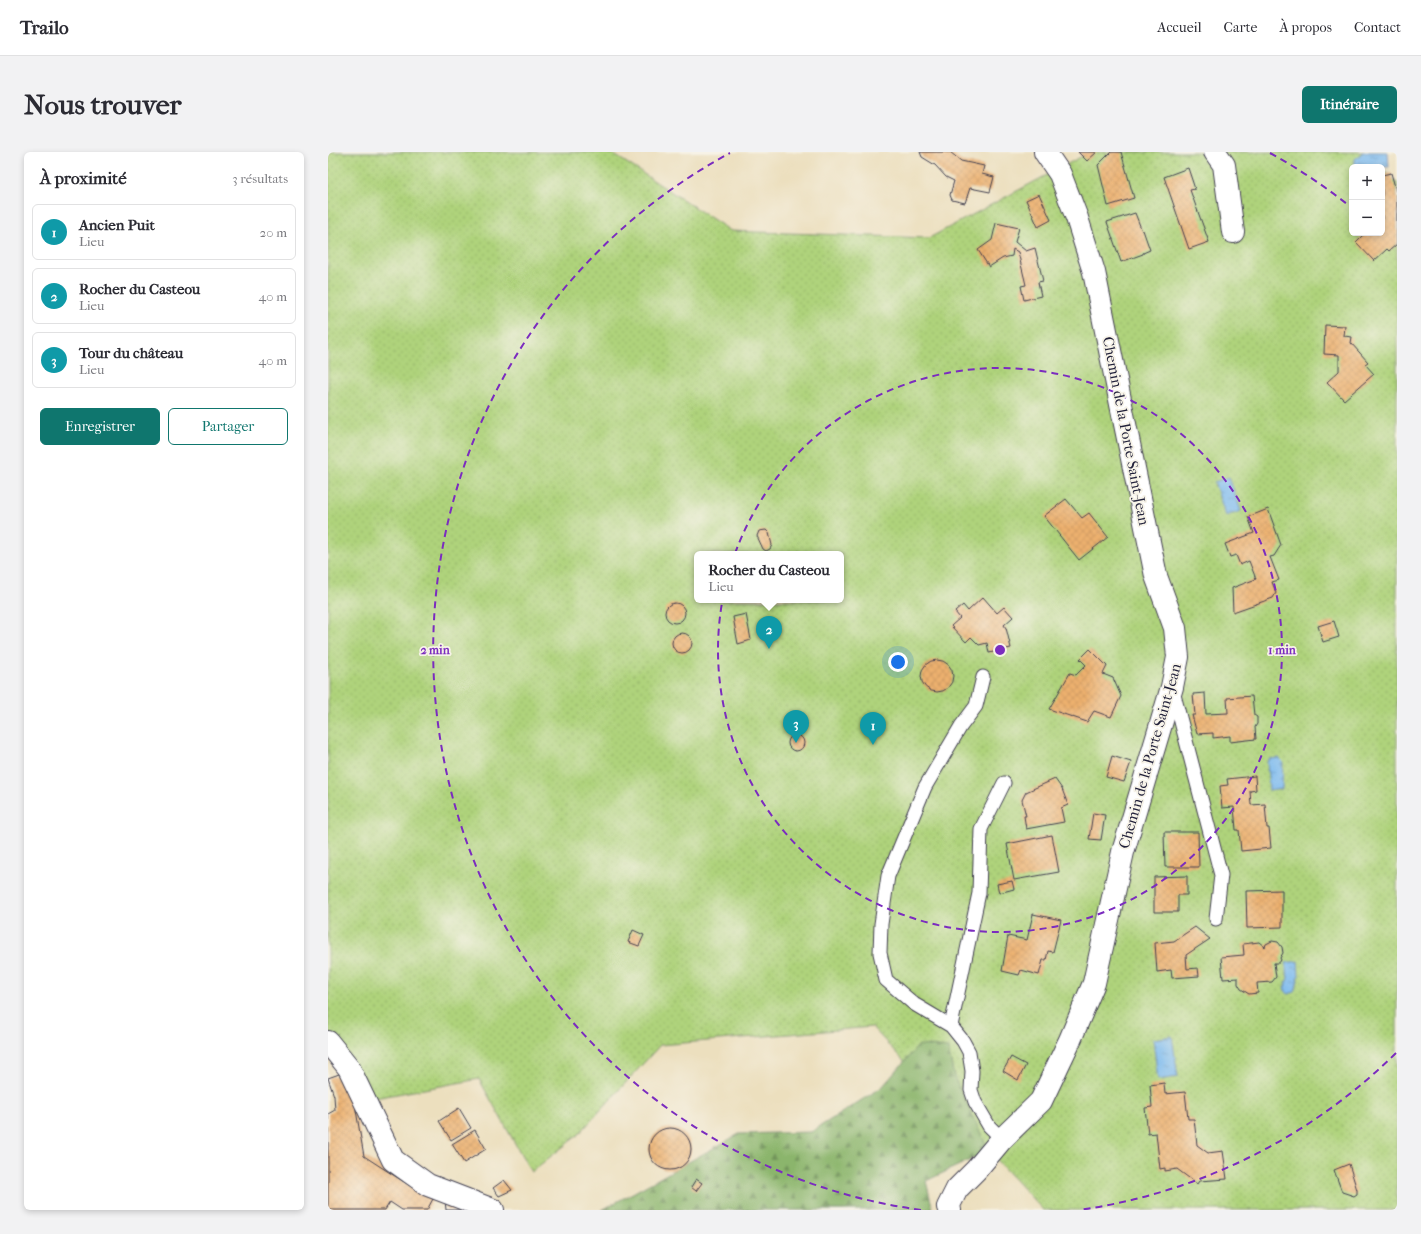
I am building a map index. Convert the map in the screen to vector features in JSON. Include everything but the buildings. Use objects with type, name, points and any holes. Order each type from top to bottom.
[{"type":"street","name":"Chemin de la Porte Saint-Jean","points":[[950,1210],[948,1207],[958,1189],[1002,1139],[1041,1101],[1070,1040],[1094,983],[1123,852],[1172,687],[1178,657],[1175,628],[1156,576],[1094,272],[1077,218],[1060,174],[1045,152]]},
{"type":"street","points":[[1215,152],[1224,165],[1233,232]]},
{"type":"street","points":[[328,1042],[348,1068],[393,1160],[428,1185],[493,1210]]},
{"type":"lane","points":[[983,677],[976,706],[961,726],[925,787],[888,876],[881,924],[880,953],[886,980],[914,1004],[951,1026],[962,1041],[969,1052],[972,1071],[971,1090],[975,1102],[989,1126],[1002,1139]]},
{"type":"lane","points":[[1172,687],[1221,875],[1216,919]]},
{"type":"lane","points":[[951,1026],[979,893],[981,828],[1004,783]]},
{"type":"green space","points":[[328,152],[610,152],[731,231],[929,238],[1090,152],[1364,152],[1377,164],[1349,164],[1349,236],[1385,236],[1385,172],[1397,183],[1397,1210],[1043,1210],[872,1027],[660,1045],[578,1135],[531,1172],[479,1079],[375,1098],[328,1029]]},
{"type":"green space","points":[[919,1045],[948,1048],[954,1077],[989,1151],[926,1181],[933,1210],[602,1210],[739,1134],[811,1132],[882,1087]]},
{"type":"water","points":[[1363,152],[1388,152],[1389,167],[1385,167],[1385,164],[1355,164],[1355,159]]},
{"type":"water","points":[[1229,477],[1241,511],[1226,516],[1214,482]]},
{"type":"water","points":[[1279,758],[1283,762],[1282,789],[1269,791],[1267,762],[1269,759]]},
{"type":"water","points":[[1298,961],[1299,976],[1295,992],[1288,994],[1284,989],[1288,978],[1286,963]]},
{"type":"water","points":[[1172,1036],[1178,1077],[1158,1080],[1153,1039]]},
{"type":"place","name":"Rocher du Casteou","points":[[769,649]]},
{"type":"place","name":"Tour du château","points":[[796,743]]},
{"type":"place","name":"Ancien Puit","points":[[873,745]]}]
